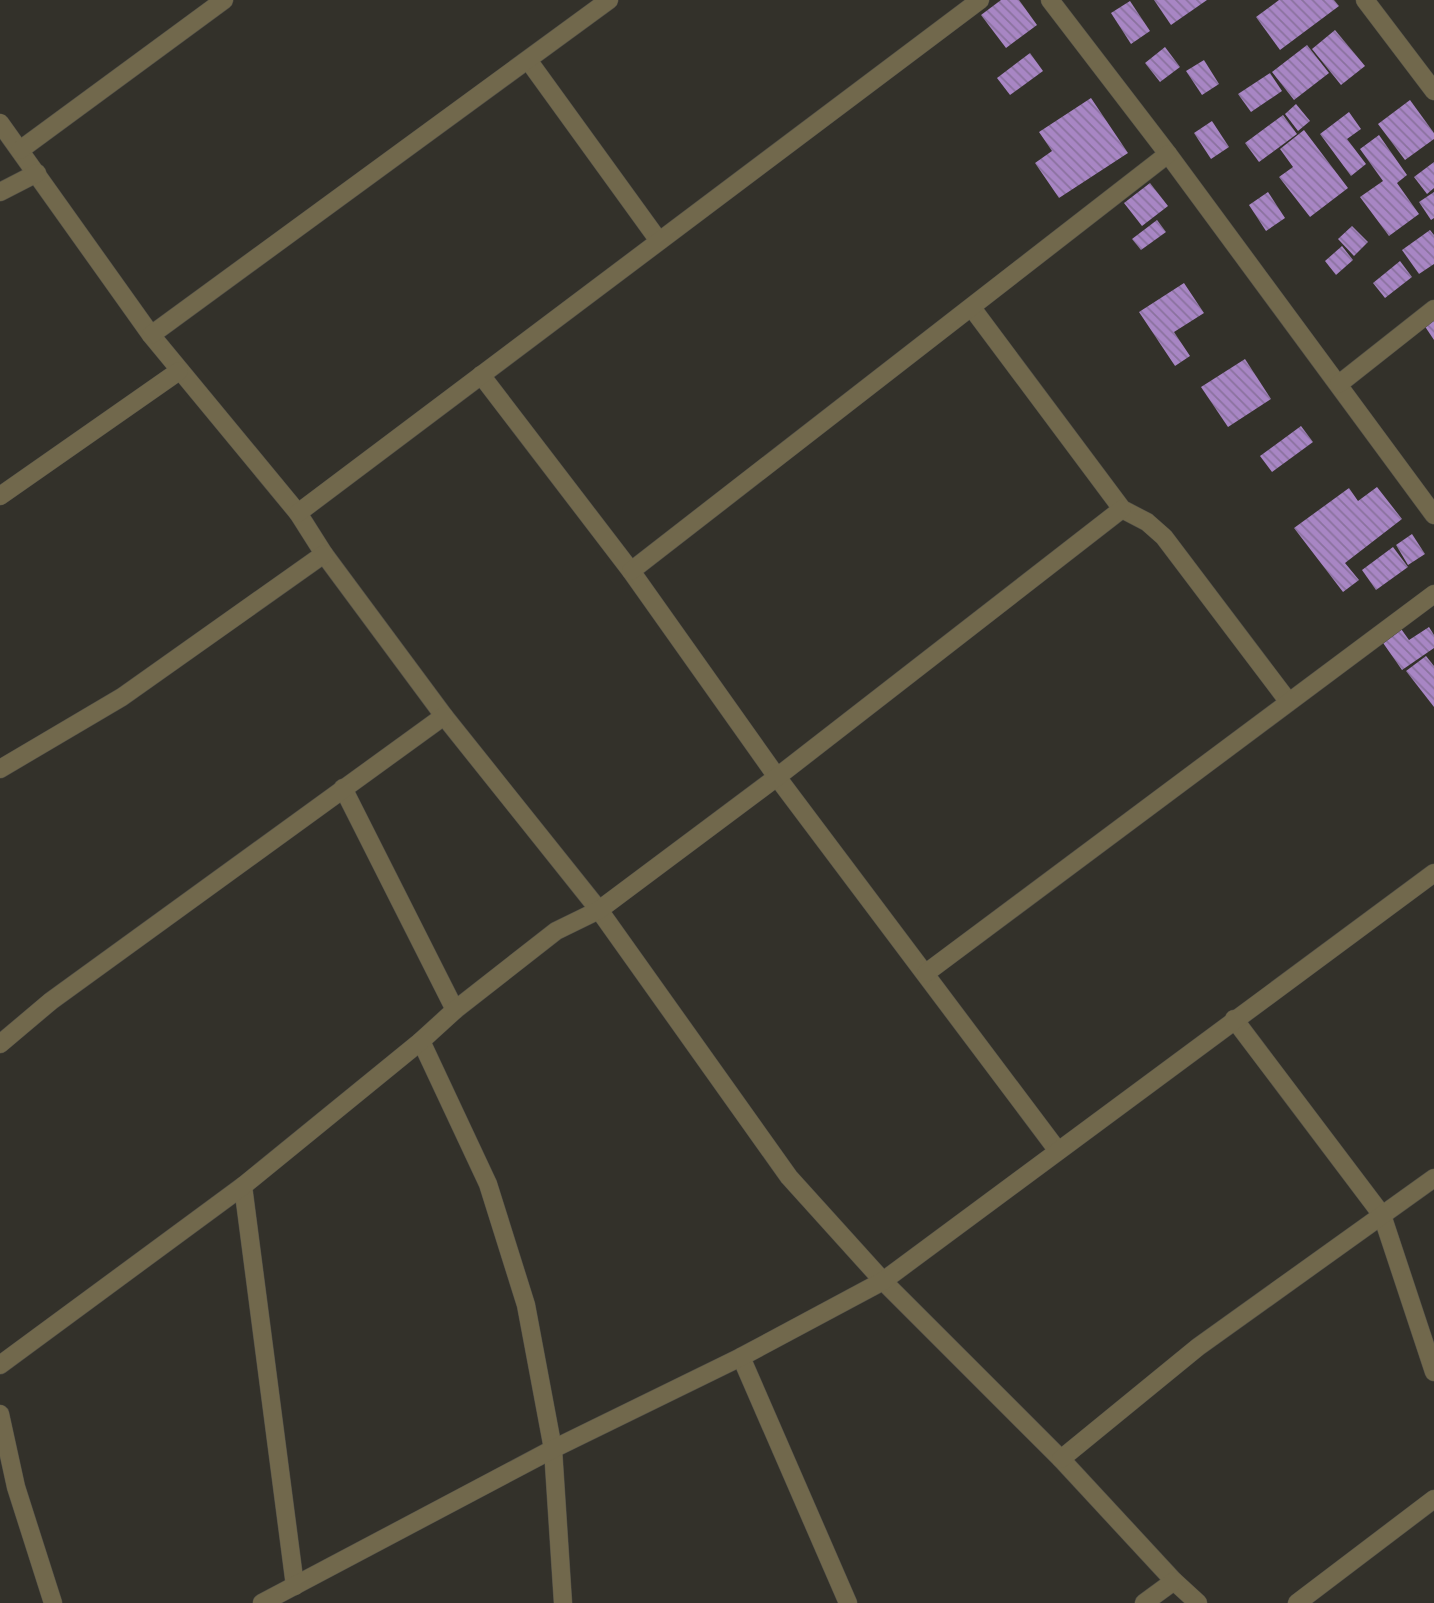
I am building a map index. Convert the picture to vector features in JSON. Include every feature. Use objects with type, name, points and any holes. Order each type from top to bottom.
[{"type":"street","points":[[20,150],[224,0]]},
{"type":"street","points":[[151,335],[609,0]]},
{"type":"street","points":[[298,513],[980,0]]},
{"type":"street","points":[[1050,0],[1168,153],[1434,515]]},
{"type":"street","points":[[1365,0],[1434,91]]},
{"type":"street","points":[[528,60],[659,241]]},
{"type":"street","points":[[0,123],[151,335],[298,513],[324,554],[444,716],[599,910],[789,1177],[883,1281],[1061,1459],[1174,1581],[1198,1603]]},
{"type":"street","points":[[631,571],[1168,153]]},
{"type":"street","points":[[0,192],[37,173]]},
{"type":"street","points":[[972,308],[1122,509],[1147,522],[1164,537],[1289,701]]},
{"type":"street","points":[[1339,384],[1434,309]]},
{"type":"street","points":[[0,496],[179,371]]},
{"type":"street","points":[[481,374],[631,571],[777,777],[1058,1151]]},
{"type":"street","points":[[0,1364],[243,1186],[421,1041],[455,1010],[556,931],[599,910],[777,777],[1122,509]]},
{"type":"street","points":[[0,769],[122,697],[324,554]]},
{"type":"street","points":[[926,973],[1434,594]]},
{"type":"street","points":[[0,1044],[51,1001],[444,716]]},
{"type":"street","points":[[344,788],[455,1010]]},
{"type":"street","points":[[262,1603],[553,1449],[741,1357],[883,1281],[1434,873]]},
{"type":"street","points":[[1234,1019],[1382,1215],[1434,1372]]},
{"type":"street","points":[[421,1041],[488,1184],[526,1305],[553,1449],[564,1603]]},
{"type":"street","points":[[1061,1459],[1198,1347],[1434,1178]]},
{"type":"street","points":[[243,1186],[295,1586]]},
{"type":"street","points":[[741,1357],[848,1603]]},
{"type":"street","points":[[0,1414],[16,1487],[53,1603]]},
{"type":"street","points":[[1297,1603],[1434,1499]]},
{"type":"street","points":[[1144,1603],[1174,1581]]},
{"type":"building","points":[[1001,0],[1019,0],[1037,25],[1006,48],[981,15]]},
{"type":"building","points":[[1154,0],[1207,0],[1171,25]]},
{"type":"building","points":[[1279,0],[1334,0],[1339,6],[1280,50],[1256,17]]},
{"type":"building","points":[[1130,1],[1150,31],[1131,44],[1111,13]]},
{"type":"building","points":[[1335,30],[1365,66],[1341,85],[1312,49]]},
{"type":"building","points":[[1307,45],[1329,73],[1294,100],[1272,72]]},
{"type":"building","points":[[1165,47],[1180,67],[1160,82],[1145,63]]},
{"type":"building","points":[[1030,53],[1043,71],[1010,95],[997,78]]},
{"type":"building","points":[[1204,60],[1219,84],[1202,95],[1186,71]]},
{"type":"building","points":[[1270,73],[1282,91],[1251,112],[1238,94]]},
{"type":"building","points":[[1091,98],[1128,153],[1059,198],[1035,163],[1052,151],[1039,132]]},
{"type":"building","points":[[1410,100],[1434,133],[1434,139],[1405,160],[1378,124]]},
{"type":"building","points":[[1296,104],[1310,121],[1298,131],[1285,114]]},
{"type":"building","points":[[1349,112],[1361,129],[1347,139],[1366,164],[1351,176],[1320,134]]},
{"type":"building","points":[[1283,115],[1297,134],[1259,162],[1245,143]]},
{"type":"building","points":[[1212,121],[1229,147],[1211,159],[1194,133]]},
{"type":"building","points":[[1304,130],[1348,188],[1310,217],[1279,177],[1293,167],[1280,149]]},
{"type":"building","points":[[1379,135],[1407,175],[1397,183],[1419,214],[1389,236],[1360,197],[1383,181],[1360,149]]},
{"type":"building","points":[[1434,162],[1434,188],[1427,194],[1414,177]]},
{"type":"building","points":[[1150,183],[1168,206],[1142,226],[1124,203]]},
{"type":"building","points":[[1268,192],[1285,218],[1266,231],[1249,205]]},
{"type":"building","points":[[1434,192],[1434,218],[1431,220],[1419,202]]},
{"type":"building","points":[[1157,220],[1166,232],[1141,250],[1132,239]]},
{"type":"building","points":[[1352,226],[1368,242],[1354,256],[1338,239]]},
{"type":"building","points":[[1430,230],[1434,235],[1434,264],[1419,274],[1402,250]]},
{"type":"building","points":[[1342,246],[1353,260],[1336,275],[1325,261]]},
{"type":"building","points":[[1400,261],[1412,277],[1385,298],[1373,283]]},
{"type":"building","points":[[1184,283],[1204,313],[1174,332],[1190,356],[1175,366],[1139,312]]},
{"type":"building","points":[[1434,318],[1434,340],[1424,325]]},
{"type":"building","points":[[1245,359],[1271,399],[1228,427],[1201,387]]},
{"type":"building","points":[[1301,426],[1313,442],[1272,472],[1260,456]]},
{"type":"building","points":[[1377,487],[1402,519],[1345,563],[1359,580],[1343,592],[1294,528],[1349,488],[1358,501]]},
{"type":"building","points":[[1412,534],[1425,554],[1408,565],[1396,545]]},
{"type":"building","points":[[1393,547],[1408,567],[1376,590],[1362,570]]},
{"type":"building","points":[[1399,626],[1409,640],[1429,627],[1434,635],[1434,648],[1402,670],[1381,640]]},
{"type":"building","points":[[1426,656],[1434,666],[1434,707],[1406,671]]}]
